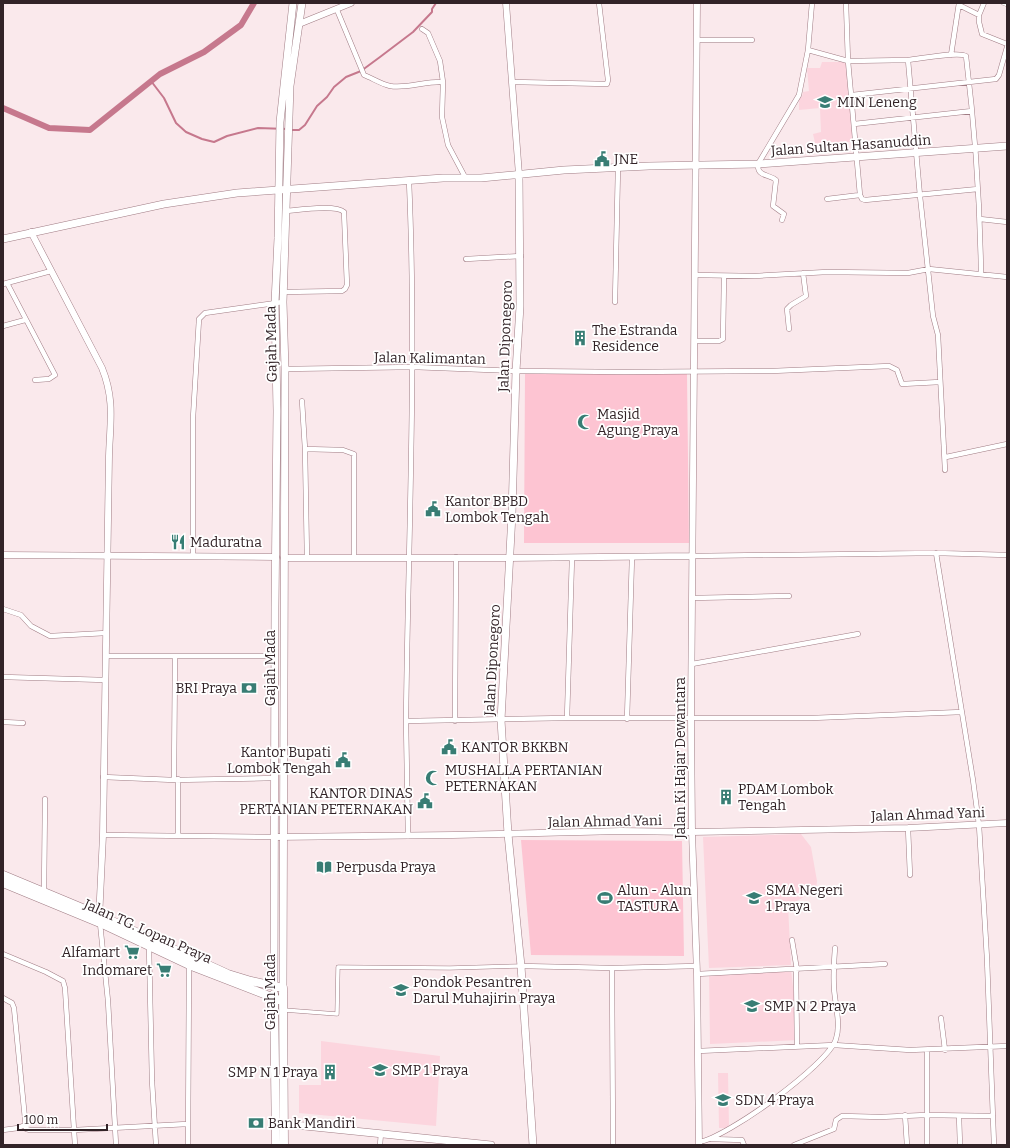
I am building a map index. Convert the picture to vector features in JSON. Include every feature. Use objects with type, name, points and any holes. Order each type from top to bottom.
[{"type":"highway","name":"Jalan TG. Lopan Praya","points":[[3,875],[99,919],[228,974],[278,987]]},
{"type":"highway","name":"Jalan TG. Lopan Praya","points":[[3,883],[99,919],[149,947],[189,965],[278,1000]]},
{"type":"highway","name":"Gajah Mada","points":[[276,1145],[278,987]]},
{"type":"highway","name":"Gajah Mada","points":[[278,1000],[283,1010],[284,1145]]},
{"type":"main road","name":"Gajah Mada","points":[[278,987],[275,778],[279,719],[284,558],[275,303],[278,238],[280,122],[293,3]]},
{"type":"main road","name":"Gajah Mada","points":[[278,987],[283,838],[279,719],[275,656],[276,557],[285,369],[283,302],[290,86],[302,3]]},
{"type":"main road","name":"Jalan Sultan Hasanuddin","points":[[3,239],[164,204],[237,193],[465,177],[481,178],[564,170],[758,164],[1007,146]]},
{"type":"main road","name":"Jalan Diponegoro","points":[[519,175],[521,256],[520,313],[516,371],[501,720],[508,834],[521,966],[533,1145]]},
{"type":"main road","points":[[285,1124],[491,1145]]},
{"type":"street","points":[[299,24],[337,10],[351,3]]},
{"type":"street","points":[[506,3],[519,175]]},
{"type":"street","points":[[513,82],[606,84],[608,80],[599,3]]},
{"type":"street","name":"Jalan Ki Hajar Dewantara","points":[[697,3],[697,165],[692,556],[692,832],[697,966],[699,1144]]},
{"type":"street","points":[[782,220],[784,214],[773,206],[776,180],[762,175],[758,169],[758,164],[799,95],[808,50],[812,3]]},
{"type":"street","points":[[846,3],[848,61],[860,195],[862,199],[920,196],[978,189]]},
{"type":"street","points":[[852,95],[969,81],[993,80],[998,77],[1007,45],[982,34],[979,22],[984,3]]},
{"type":"street","points":[[951,55],[959,4],[980,15]]},
{"type":"street","points":[[337,10],[361,71],[390,86],[443,82]]},
{"type":"street","points":[[422,29],[428,32],[441,66],[443,82],[442,118],[448,145],[465,177]]},
{"type":"street","points":[[697,40],[752,40]]},
{"type":"street","points":[[808,50],[848,61],[908,60],[951,55],[966,55],[976,148],[981,274]]},
{"type":"street","points":[[908,60],[920,196],[933,316],[938,332],[940,382],[946,456],[945,470]]},
{"type":"street","points":[[854,124],[972,111]]},
{"type":"street","points":[[614,302],[618,168]]},
{"type":"street","points":[[408,836],[406,721],[408,558],[412,457],[413,367],[413,267],[409,181]]},
{"type":"street","points":[[828,199],[860,195]]},
{"type":"street","points":[[284,292],[342,291],[345,289],[346,285],[344,212],[340,210],[322,208],[286,211]]},
{"type":"street","points":[[980,219],[1007,222]]},
{"type":"street","points":[[31,232],[102,368],[110,390],[111,403],[103,835],[99,919],[108,1001],[116,1145]]},
{"type":"street","points":[[466,259],[521,256]]},
{"type":"street","points":[[695,274],[767,276],[803,273],[908,273],[929,269],[1007,277]]},
{"type":"street","points":[[35,380],[49,379],[55,375],[5,283],[51,271]]},
{"type":"street","points":[[789,329],[788,309],[791,305],[806,296],[803,273]]},
{"type":"street","points":[[695,341],[719,341],[723,339],[724,276]]},
{"type":"street","points":[[193,556],[193,418],[199,319],[202,315],[211,312],[283,302]]},
{"type":"street","points":[[3,326],[25,320]]},
{"type":"street","name":"Jalan Kalimantan","points":[[285,369],[413,367],[516,371],[772,371],[889,366],[896,370],[902,384],[940,382]]},
{"type":"street","points":[[302,401],[306,449],[307,558]]},
{"type":"street","points":[[946,456],[1007,444]]},
{"type":"street","points":[[306,449],[343,450],[354,454],[354,558]]},
{"type":"street","points":[[936,553],[979,825],[987,959],[994,1145]]},
{"type":"street","points":[[284,558],[572,558],[936,553],[1007,555]]},
{"type":"street","points":[[3,555],[276,557]]},
{"type":"street","points":[[455,721],[456,557]]},
{"type":"street","points":[[627,719],[632,557]]},
{"type":"street","points":[[567,718],[572,558]]},
{"type":"street","points":[[692,598],[789,596]]},
{"type":"street","points":[[3,609],[21,615],[31,626],[50,636],[106,633]]},
{"type":"street","points":[[692,664],[858,634]]},
{"type":"street","points":[[106,656],[275,656]]},
{"type":"street","points":[[175,656],[178,836]]},
{"type":"street","points":[[3,677],[105,680]]},
{"type":"street","points":[[406,721],[567,718],[812,718],[962,712]]},
{"type":"street","points":[[3,722],[23,723]]},
{"type":"street","points":[[103,776],[176,780],[275,778]]},
{"type":"street","points":[[44,893],[45,799]]},
{"type":"street","name":"Jalan Ahmad Yani","points":[[275,837],[908,828],[1007,823]]},
{"type":"street","points":[[908,828],[910,875]]},
{"type":"street","points":[[103,835],[275,837]]},
{"type":"street","points":[[792,940],[796,970],[797,1046]]},
{"type":"street","points":[[149,947],[154,1126],[156,1145]]},
{"type":"street","points":[[699,1144],[740,1124],[753,1115],[806,1072],[834,1045],[838,1027],[833,967],[835,948]]},
{"type":"street","points":[[3,954],[46,972],[63,981],[65,988],[75,1145]]},
{"type":"street","points":[[697,974],[796,970],[885,964]]},
{"type":"street","points":[[188,1145],[189,965]]},
{"type":"street","points":[[283,1010],[337,1014],[338,967],[404,968],[521,966],[612,968],[697,966]]},
{"type":"street","points":[[612,968],[613,1145]]},
{"type":"street","points":[[3,998],[12,1003],[14,1008],[26,1130],[115,1129],[187,1124]]},
{"type":"street","points":[[941,1018],[945,1050]]},
{"type":"street","points":[[698,1051],[834,1045],[870,1049],[927,1050],[1007,1046]]},
{"type":"street","points":[[927,1050],[926,1114],[928,1145]]},
{"type":"street","points":[[794,1145],[834,1129],[836,1120],[840,1116],[926,1114],[993,1116]]},
{"type":"street","points":[[905,1115],[907,1145]]},
{"type":"street","points":[[959,1116],[960,1145]]},
{"type":"street","points":[[3,1130],[25,1125]]},
{"type":"street","points":[[380,1145],[381,1133]]},
{"type":"street","points":[[710,1139],[740,1143],[743,1141],[744,1145]]},
{"type":"shaded area","name":"MIN Leneng","points":[[822,62],[848,62],[854,141],[837,144],[837,149],[832,150],[830,145],[816,147],[813,134],[821,132],[820,108],[799,110],[799,97],[802,97],[803,92],[809,91],[807,68],[820,68]]},
{"type":"shaded area","points":[[525,374],[687,374],[689,543],[524,543]]},
{"type":"shaded area","name":"SMA Negeri 1 Praya","points":[[801,834],[811,847],[817,881],[816,890],[788,906],[791,965],[709,968],[703,837]]},
{"type":"shaded area","name":"Alun - Alun TASTURA","points":[[521,840],[682,841],[684,956],[531,955]]},
{"type":"shaded area","name":"SMP N 2 Praya","points":[[791,969],[799,1040],[710,1044],[709,973]]},
{"type":"shaded area","name":"SMP 1 Praya","points":[[321,1041],[440,1056],[436,1126],[299,1113],[299,1085],[321,1085]]},
{"type":"shaded area","name":"SDN 4 Praya","points":[[718,1073],[728,1073],[729,1128],[719,1128]]},
{"type":"waterway","points":[[3,108],[49,128],[90,130],[160,74],[204,52],[241,25],[254,3]]},
{"type":"waterway","points":[[291,130],[299,130],[305,125],[317,106],[327,97],[334,87],[346,77],[361,71],[413,32],[432,12],[432,9],[436,3]]},
{"type":"waterway","points":[[151,81],[164,98],[176,123],[186,132],[202,139],[214,142],[227,136],[258,128],[287,129]]},
{"type":"place","name":"MIN Leneng","points":[[825,102]]},
{"type":"place","name":"JNE","points":[[602,159]]},
{"type":"place","name":"The Estranda Residence","points":[[580,338]]},
{"type":"place","name":"Masjid Agung Praya","points":[[585,422]]},
{"type":"place","name":"Kantor BPBD Lombok Tengah","points":[[433,509]]},
{"type":"place","name":"Maduratna","points":[[178,542]]},
{"type":"place","name":"BRI Praya","points":[[249,688]]},
{"type":"place","name":"KANTOR BKKBN","points":[[449,747]]},
{"type":"place","name":"Kantor Bupati Lombok Tengah","points":[[343,760]]},
{"type":"place","name":"MUSHALLA PERTANIAN PETERNAKAN","points":[[433,778]]},
{"type":"place","name":"PDAM Lombok Tengah","points":[[726,797]]},
{"type":"place","name":"KANTOR DINAS PERTANIAN PETERNAKAN","points":[[425,801]]},
{"type":"place","name":"Perpusda Praya","points":[[324,867]]},
{"type":"place","name":"Alun - Alun TASTURA","points":[[605,898]]},
{"type":"place","name":"SMA Negeri 1 Praya","points":[[754,898]]},
{"type":"place","name":"Alfamart","points":[[132,952]]},
{"type":"place","name":"Indomaret","points":[[164,970]]},
{"type":"place","name":"Pondok Pesantren Darul Muhajirin Praya","points":[[401,990]]},
{"type":"place","name":"SMP N 2 Praya","points":[[752,1006]]},
{"type":"place","name":"SMP 1 Praya","points":[[380,1070]]},
{"type":"place","name":"SMP N 1 Praya","points":[[330,1072]]},
{"type":"place","name":"SDN 4 Praya","points":[[723,1100]]},
{"type":"place","name":"Bank Mandiri","points":[[256,1123]]}]
